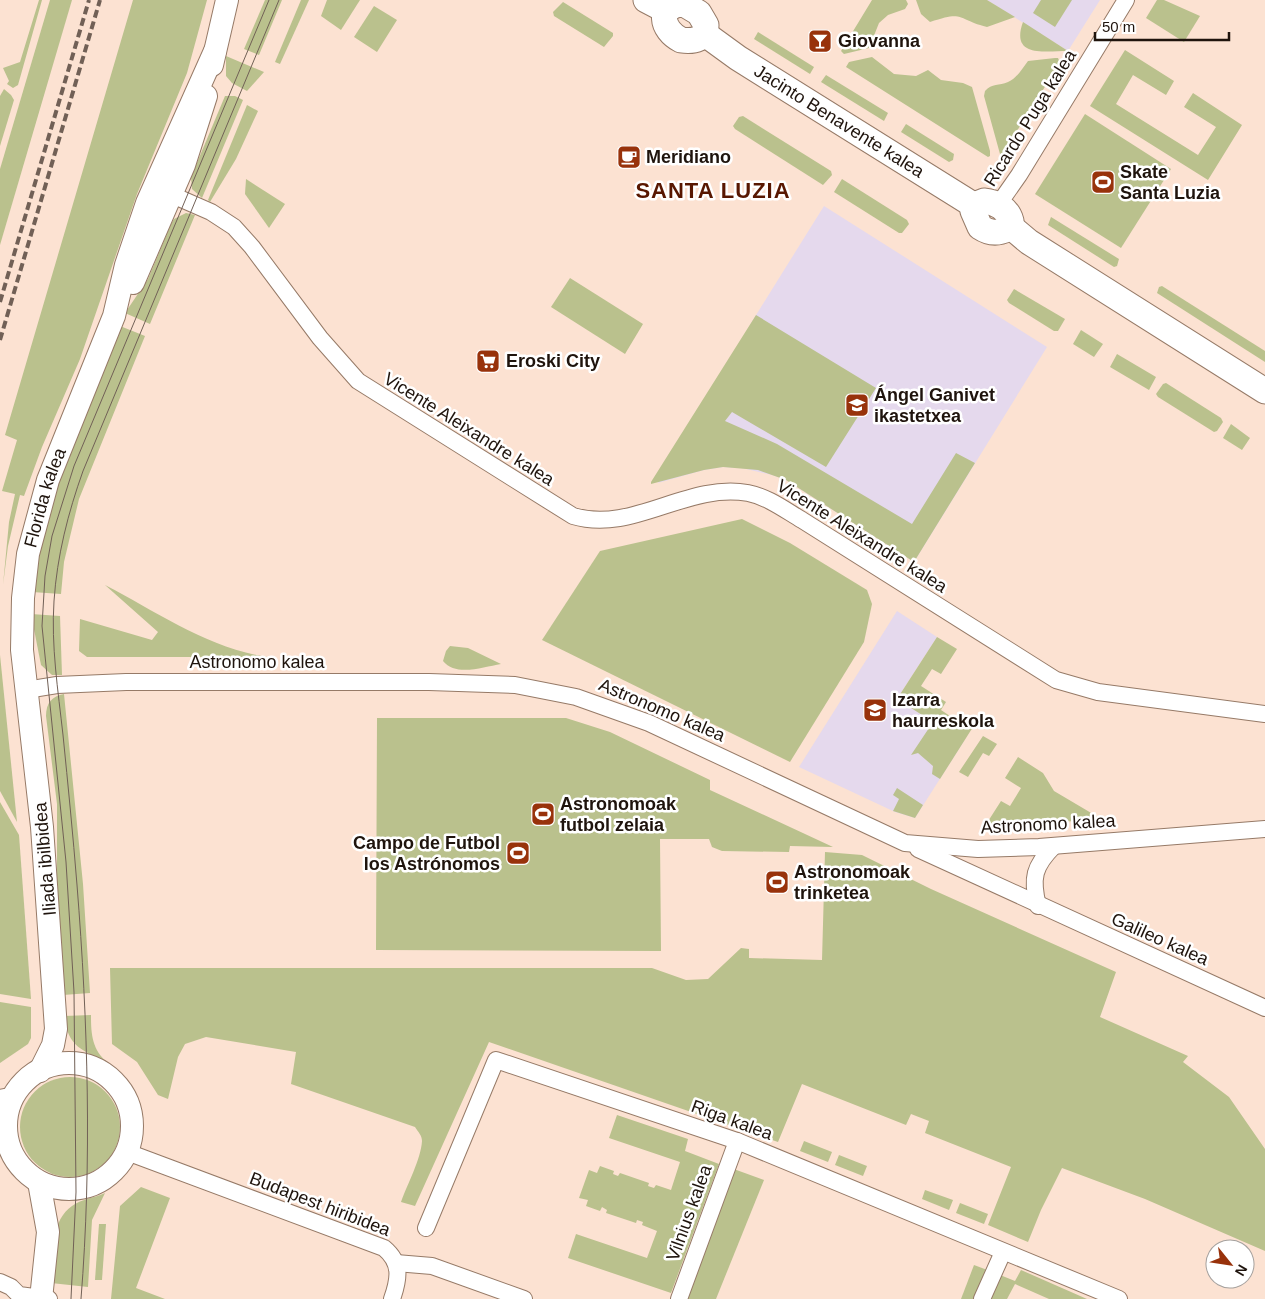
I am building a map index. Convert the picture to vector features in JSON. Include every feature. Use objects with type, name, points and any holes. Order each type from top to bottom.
[{"type":"main road","name":"Florida kalea","points":[[26,690],[22,642],[23,598],[28,554],[36,518],[48,480],[114,316],[126,265],[163,191],[215,51],[227,0]]},
{"type":"main road","name":"Jacinto Benavente kalea","points":[[672,4],[692,8],[704,19],[706,25],[705,34],[747,64],[994,212],[1041,249],[1265,391]]},
{"type":"main road","name":"Iliada ibilbidea","points":[[26,690],[49,903],[56,1029],[53,1045],[40,1071]]},
{"type":"main road","points":[[48,1232],[61,1208],[76,1192],[110,1174],[127,1152],[131,1138],[132,1123],[127,1101],[115,1083],[103,1073],[76,1057],[56,1029]]},
{"type":"main road","points":[[85,1188],[57,1188],[39,1182],[20,1166],[9,1143],[7,1118],[8,1097],[40,1071],[64,1064],[90,1067]]},
{"type":"main road","points":[[39,1182],[48,1232],[43,1299]]},
{"type":"street","name":"Ricardo Puga kalea","points":[[994,212],[1019,175],[1126,0]]},
{"type":"street","name":"Vicente Aleixandre kalea","points":[[163,191],[211,212],[234,227],[252,247],[325,345],[358,381],[573,516],[590,521],[622,519],[718,492],[741,493],[762,497],[802,520],[1056,680],[1098,692],[1265,714]]},
{"type":"street","name":"Astronomo kalea","points":[[26,690],[57,685],[126,682],[428,682],[515,685],[576,697],[649,723],[905,843],[929,847],[978,849],[1054,846],[1265,829]]},
{"type":"street","name":"Galileo kalea","points":[[905,843],[1038,906],[1265,1008]]},
{"type":"street","points":[[1038,906],[1034,875],[1042,858],[1054,846]]},
{"type":"street","name":"Riga kalea","points":[[426,1228],[496,1060],[737,1141],[1119,1299]]},
{"type":"street","name":"Vilnius kalea","points":[[679,1299],[737,1141]]},
{"type":"street","name":"Budapest hiribidea","points":[[127,1152],[379,1246],[392,1254],[396,1263],[432,1266],[524,1299]]},
{"type":"street","points":[[982,1299],[1003,1252]]},
{"type":"street","points":[[392,1299],[398,1279],[396,1263]]},
{"type":"street","points":[[0,1282],[19,1295],[43,1299]]},
{"type":"shaded area","points":[[987,0],[1100,0],[1068,51]]},
{"type":"shaded area","name":"Ángel Ganivet ikastetxea","points":[[824,206],[1047,347],[914,562],[786,480],[772,475],[742,468],[723,467],[704,470],[658,483],[756,315]]},
{"type":"shaded area","name":"Izarra haurreskola","points":[[897,611],[937,637],[897,699],[964,741],[915,818],[895,812],[799,767]]},
{"type":"green space","points":[[39,0],[42,0],[18,85],[13,88],[7,84],[9,81],[3,68],[20,62]]},
{"type":"green space","points":[[50,0],[72,0],[0,245],[0,169]]},
{"type":"green space","points":[[133,0],[207,0],[187,73],[137,194],[80,359],[42,447],[24,496],[20,495],[8,546],[3,585],[9,522],[15,494],[2,491],[17,440],[5,435]]},
{"type":"green space","points":[[265,0],[282,0],[259,55],[244,49]]},
{"type":"green space","points":[[301,0],[309,0],[280,64],[275,62]]},
{"type":"green space","points":[[327,0],[360,0],[341,30],[321,16]]},
{"type":"green space","points":[[872,0],[906,0],[908,4],[905,9],[888,15],[879,23],[869,48],[844,54],[841,51]]},
{"type":"green space","points":[[916,0],[987,0],[1015,17],[987,27],[955,16],[930,22],[921,14]]},
{"type":"green space","points":[[1041,0],[1072,0],[1055,27],[1033,13]]},
{"type":"green space","points":[[1157,0],[1164,0],[1200,16],[1184,42],[1146,18]]},
{"type":"green space","points":[[563,2],[613,33],[613,36],[604,47],[554,16],[553,12]]},
{"type":"green space","points":[[374,6],[397,20],[377,52],[354,37]]},
{"type":"green space","points":[[1023,22],[1068,51],[1040,51],[1025,47],[1021,42],[1020,34]]},
{"type":"green space","points":[[758,32],[814,67],[810,74],[754,39]]},
{"type":"green space","points":[[1125,50],[1174,81],[1166,95],[1133,75],[1116,104],[1198,155],[1216,127],[1184,107],[1193,93],[1242,125],[1208,180],[1090,106]]},
{"type":"green space","points":[[226,56],[264,72],[247,91],[232,83],[226,76]]},
{"type":"green space","points":[[872,57],[894,74],[916,76],[928,70],[941,80],[963,83],[972,87],[990,156],[988,157],[846,67],[849,62]]},
{"type":"green space","points":[[1058,58],[1060,63],[1003,153],[1000,154],[984,96],[985,91],[990,87],[1005,83],[1014,78],[1028,61]]},
{"type":"green space","points":[[826,75],[888,113],[884,121],[821,82]]},
{"type":"green space","points":[[4,89],[14,100],[0,146],[0,96]]},
{"type":"green space","points":[[225,96],[235,96],[243,100],[202,198],[192,189],[191,177]]},
{"type":"green space","points":[[247,105],[258,111],[236,159],[210,202],[208,200]]},
{"type":"green space","name":"Skate Santa Luzia","points":[[1085,114],[1171,169],[1121,248],[1035,194]]},
{"type":"green space","points":[[743,116],[831,171],[832,175],[823,185],[735,129],[733,126],[739,117]]},
{"type":"green space","points":[[906,124],[954,154],[953,160],[949,162],[901,132]]},
{"type":"green space","points":[[246,179],[285,204],[269,228],[245,194]]},
{"type":"green space","points":[[842,179],[907,220],[909,224],[902,233],[899,233],[834,192]]},
{"type":"green space","points":[[186,213],[195,215],[150,324],[125,313],[148,279],[174,219]]},
{"type":"green space","points":[[1051,217],[1119,259],[1117,266],[1114,267],[1048,225]]},
{"type":"green space","points":[[570,278],[643,324],[625,354],[551,307]]},
{"type":"green space","points":[[1162,286],[1265,351],[1265,362],[1157,293],[1159,287]]},
{"type":"green space","points":[[1014,289],[1065,319],[1058,331],[1054,331],[1009,303],[1007,300]]},
{"type":"green space","points":[[756,315],[876,388],[826,467],[732,412],[725,421],[777,444],[912,524],[956,453],[975,463],[914,562],[786,480],[758,470],[723,467],[651,484]]},
{"type":"green space","points":[[120,326],[145,336],[79,499],[64,562],[61,594],[32,592],[44,519]]},
{"type":"green space","points":[[1081,330],[1103,344],[1094,357],[1073,344]]},
{"type":"green space","points":[[1117,354],[1156,377],[1149,390],[1110,367]]},
{"type":"green space","points":[[1166,383],[1221,418],[1223,422],[1217,431],[1214,432],[1158,397],[1156,394],[1163,384]]},
{"type":"green space","points":[[1231,424],[1250,438],[1242,450],[1223,438]]},
{"type":"green space","points":[[742,519],[790,543],[867,590],[872,604],[864,642],[790,762],[542,640],[600,551]]},
{"type":"green space","points":[[105,585],[183,628],[224,646],[267,657],[87,657],[79,651],[80,619],[152,640],[158,632]]},
{"type":"green space","points":[[31,614],[60,616],[62,675],[52,675],[41,665]]},
{"type":"green space","points":[[937,637],[957,649],[941,674],[932,669],[921,686],[946,702],[941,710],[959,722],[961,719],[973,727],[940,779],[932,774],[933,766],[918,753],[911,755],[933,722],[897,699]]},
{"type":"green space","points":[[450,646],[468,648],[501,664],[470,670],[455,669],[443,661],[446,651]]},
{"type":"green space","points":[[0,655],[17,822],[0,791]]},
{"type":"green space","points":[[64,694],[83,884],[90,993],[63,995],[57,893],[57,804],[46,716],[50,701],[56,696]]},
{"type":"green space","name":"Campo de Futbol los Astrónomos","points":[[377,718],[566,718],[610,732],[710,780],[710,790],[833,847],[790,846],[789,852],[722,851],[712,847],[709,839],[660,839],[661,951],[376,950]]},
{"type":"green space","points":[[983,736],[997,744],[989,756],[983,753],[968,777],[959,772]]},
{"type":"green space","points":[[1018,757],[1043,773],[1054,791],[1098,817],[1095,820],[985,826],[1001,801],[1010,806],[1021,788],[1005,778]]},
{"type":"green space","points":[[897,788],[923,805],[915,818],[893,811],[899,799],[893,795]]},
{"type":"green space","points":[[0,802],[19,835],[31,999],[0,994]]},
{"type":"green space","points":[[825,852],[862,855],[931,889],[1116,972],[1100,1017],[1188,1056],[1183,1062],[1229,1097],[1265,1149],[1265,1251],[1255,1247],[1255,1239],[1237,1239],[1145,1199],[1062,1168],[1041,1210],[1028,1242],[988,1225],[1011,1167],[925,1133],[929,1121],[911,1114],[906,1125],[802,1084],[778,1142],[489,1042],[415,1206],[401,1202],[421,1148],[421,1137],[415,1127],[291,1084],[296,1052],[206,1037],[185,1044],[178,1057],[168,1099],[158,1095],[137,1062],[112,1044],[110,968],[652,968],[686,980],[708,979],[741,948],[749,949],[749,958],[822,960]]},
{"type":"green space","points":[[0,1002],[31,1007],[31,1038],[28,1044],[0,1063]]},
{"type":"green space","points":[[91,1015],[91,1029],[96,1047],[108,1063],[78,1047],[73,1042],[66,1027],[64,1016]]},
{"type":"green space","points":[[70,1077],[89,1080],[106,1091],[117,1108],[120,1127],[117,1146],[106,1163],[89,1174],[70,1177],[51,1174],[34,1163],[23,1146],[20,1127],[23,1108],[34,1091],[51,1080]]},
{"type":"green space","points":[[617,1115],[688,1139],[685,1151],[719,1164],[671,1293],[568,1258],[576,1234],[647,1258],[657,1231],[642,1225],[643,1222],[637,1220],[636,1223],[606,1213],[607,1210],[602,1207],[600,1211],[586,1206],[588,1200],[579,1198],[589,1170],[597,1173],[600,1166],[614,1171],[613,1174],[618,1176],[620,1173],[649,1183],[648,1186],[654,1188],[656,1185],[671,1190],[680,1162],[609,1138]]},
{"type":"green space","points":[[804,1141],[832,1152],[828,1162],[800,1151]]},
{"type":"green space","points":[[839,1155],[867,1166],[863,1176],[835,1165]]},
{"type":"green space","points":[[731,1168],[764,1180],[716,1299],[683,1299]]},
{"type":"green space","points":[[141,1187],[170,1198],[136,1288],[165,1299],[111,1299],[120,1206]]},
{"type":"green space","points":[[925,1190],[953,1200],[949,1210],[922,1199]]},
{"type":"green space","points":[[105,1193],[92,1220],[88,1287],[51,1283],[52,1252],[59,1221],[72,1206],[83,1200]]},
{"type":"green space","points":[[960,1203],[988,1214],[984,1224],[956,1213]]},
{"type":"green space","points":[[99,1224],[106,1224],[102,1280],[95,1280]]},
{"type":"green space","points":[[974,1265],[990,1271],[979,1299],[961,1299]]},
{"type":"green space","points":[[1021,1270],[1087,1299],[1049,1299],[1015,1284],[1007,1299],[985,1299],[995,1273],[1015,1281]]},
{"type":"tram line","points":[[71,1299],[76,1192],[74,992],[66,862],[42,626],[45,576],[52,536],[74,466],[269,0]]},
{"type":"tram line","points":[[81,1299],[87,1196],[86,1040],[77,885],[54,651],[53,618],[58,568],[68,519],[83,471],[279,0]]},
{"type":"railway","points":[[0,302],[89,0]]},
{"type":"railway","points":[[0,340],[100,0]]},
{"type":"place","name":"Giovanna","points":[[820,41]]},
{"type":"place","name":"Meridiano","points":[[629,157]]},
{"type":"place","name":"Skate Santa Luzia","points":[[1103,182]]},
{"type":"place","name":"Eroski City","points":[[488,361]]},
{"type":"place","name":"Ángel Ganivet ikastetxea","points":[[857,405]]},
{"type":"place","name":"Izarra haurreskola","points":[[875,710]]},
{"type":"place","name":"Astronomoak futbol zelaia","points":[[543,814]]},
{"type":"place","name":"Campo de Futbol los Astrónomos","points":[[518,853]]},
{"type":"place","name":"Astronomoak trinketea","points":[[777,882]]},
{"type":"district","name":"SANTA LUZIA","points":[[713,190]]}]
